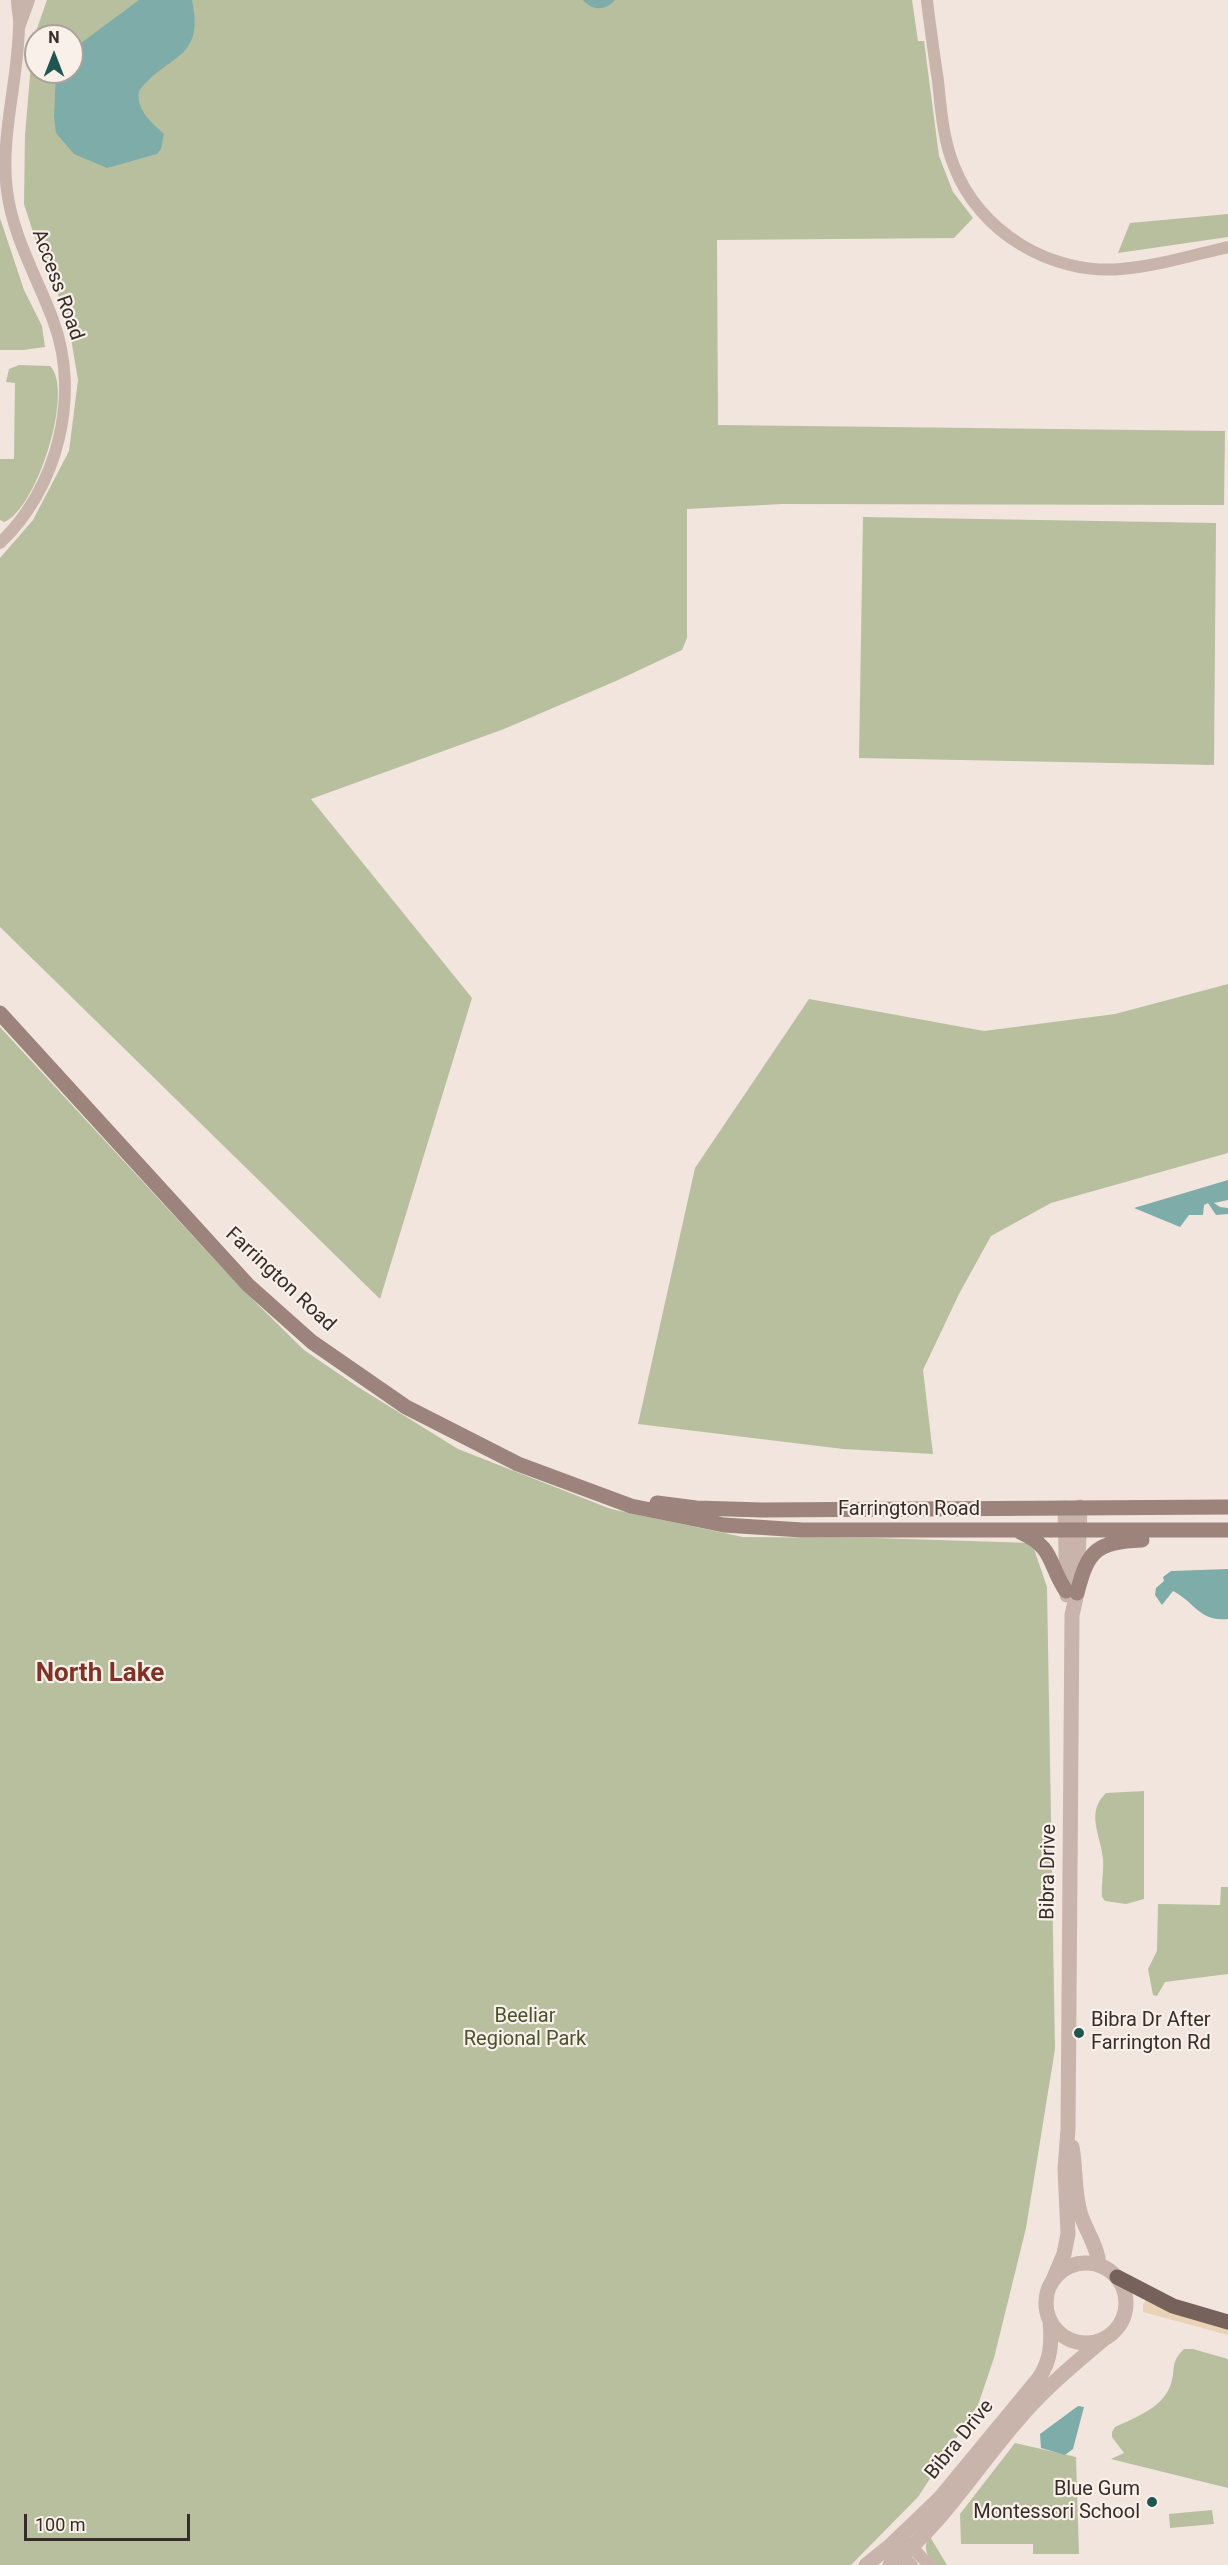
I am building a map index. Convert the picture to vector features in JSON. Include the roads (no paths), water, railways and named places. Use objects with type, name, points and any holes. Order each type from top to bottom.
[{"type":"main road","name":"Farrington Road","points":[[0,1013],[248,1285],[312,1342],[406,1407],[443,1428],[518,1464],[631,1506],[724,1525],[802,1530],[1228,1531]]},
{"type":"main road","name":"Farrington Road","points":[[595,1492],[696,1508],[762,1510],[1228,1507]]},
{"type":"main road","points":[[1018,1531],[1044,1546],[1055,1574],[1072,1592],[1085,1563],[1103,1545],[1117,1541],[1164,1540],[1228,1531]]},
{"type":"main road","points":[[1116,2277],[1173,2306],[1228,2322]]},
{"type":"street","name":"Access Road","points":[[0,543],[32,504],[43,483],[62,427],[65,397],[63,359],[54,322],[17,233],[7,192],[6,159],[20,25],[17,0]]},
{"type":"street","name":"Access Road","points":[[20,25],[29,0]]},
{"type":"street","points":[[927,0],[945,137],[954,167],[966,191],[1009,237],[1046,258],[1097,269],[1141,266],[1228,247]]},
{"type":"street","name":"Bibra Drive","points":[[1053,2280],[1064,2254],[1068,2234],[1065,2169],[1068,2129],[1073,1507]]},
{"type":"street","name":"Bibra Drive","points":[[1068,2129],[1076,2167],[1079,2210],[1098,2254],[1099,2265]]},
{"type":"street","points":[[1078,2264],[1099,2265],[1116,2277],[1122,2285],[1126,2306],[1119,2325],[1104,2339],[1083,2343],[1073,2341],[1063,2336],[1050,2321],[1046,2300],[1053,2280],[1068,2267],[1078,2264]]},
{"type":"street","name":"Bibra Drive","points":[[901,2552],[1038,2378],[1047,2362],[1050,2350],[1050,2321]]},
{"type":"street","name":"Bibra Drive","points":[[866,2565],[901,2552],[967,2485],[1036,2399],[1057,2378],[1104,2339]]},
{"type":"street","points":[[901,2552],[928,2565]]},
{"type":"water","points":[[139,0],[192,0],[195,20],[189,46],[139,91],[142,110],[164,134],[161,149],[157,154],[107,168],[74,154],[56,133],[54,117],[55,84],[84,84],[84,41]]},
{"type":"water","points":[[583,0],[615,0],[603,8],[595,8]]},
{"type":"water","points":[[1228,1180],[1228,1200],[1214,1203],[1228,1208],[1228,1214],[1216,1215],[1208,1203],[1204,1205],[1203,1215],[1189,1215],[1180,1227],[1134,1208]]},
{"type":"water","points":[[1228,1569],[1228,1619],[1218,1619],[1204,1614],[1173,1591],[1162,1605],[1155,1595],[1156,1588],[1164,1581],[1163,1577],[1171,1571]]},
{"type":"water","points":[[1078,2406],[1084,2407],[1073,2449],[1065,2455],[1041,2448],[1040,2434]]},
{"type":"place","name":"Bibra Dr After Farrington Rd","points":[[1079,2033]]},
{"type":"place","name":"Blue Gum Montessori School","points":[[1152,2502]]},
{"type":"district","name":"North Lake","points":[[100,1674]]},
{"type":"park label","name":"Beeliar Regional Park","points":[[525,2028]]}]
